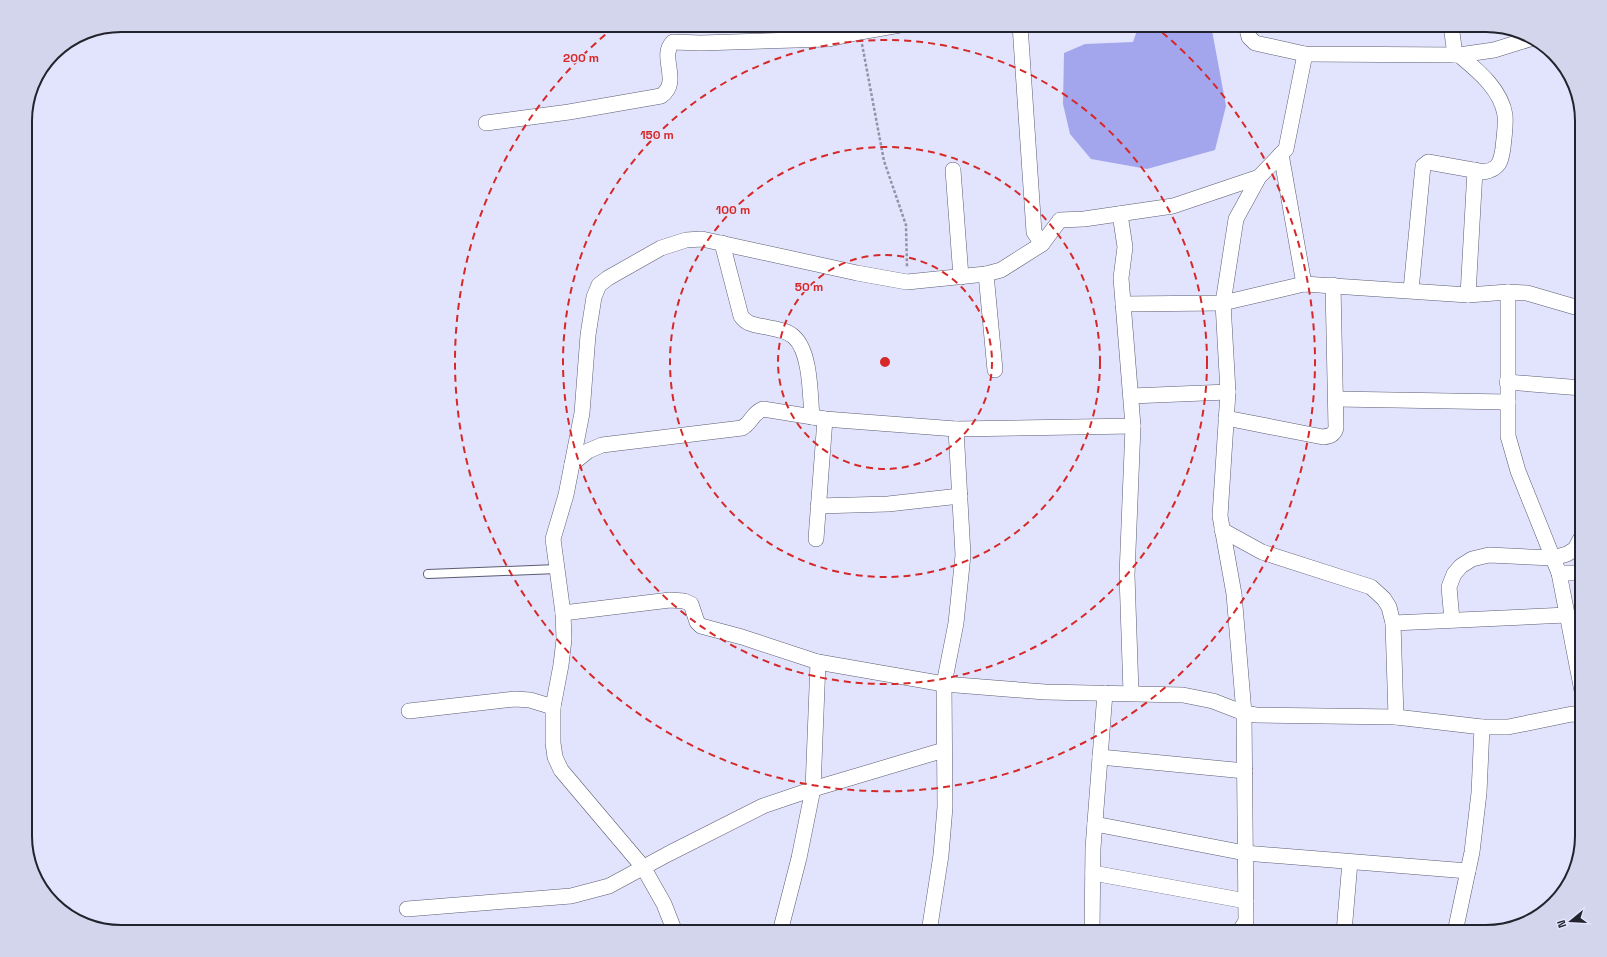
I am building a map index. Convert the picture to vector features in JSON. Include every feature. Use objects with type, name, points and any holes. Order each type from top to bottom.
[{"type":"street","points":[[486,124],[569,112],[661,96],[670,86],[668,53],[670,45],[673,42],[701,43],[829,39],[860,32]]},
{"type":"street","points":[[1020,32],[1034,232],[1042,244]]},
{"type":"street","points":[[1248,32],[1249,37],[1255,43],[1305,54],[1457,55],[1494,50],[1524,41]]},
{"type":"street","points":[[1411,290],[1423,166],[1428,162],[1484,172],[1493,170],[1498,165],[1502,151],[1505,131],[1505,114],[1500,101],[1481,73],[1457,55],[1452,32]]},
{"type":"street","points":[[1243,925],[1246,921],[1244,713],[1234,594],[1220,516],[1228,392],[1223,303],[1236,219],[1259,177],[1265,169],[1286,149],[1289,141],[1305,54]]},
{"type":"street","points":[[1281,154],[1304,284]]},
{"type":"street","points":[[953,170],[961,277]]},
{"type":"street","points":[[1468,294],[1475,170]]},
{"type":"street","points":[[672,925],[664,904],[643,867],[561,770],[555,757],[553,743],[553,707],[564,640],[563,612],[553,539],[566,495],[582,413],[589,327],[594,297],[599,285],[608,278],[662,248],[686,240],[702,239],[857,273],[907,282],[986,274],[1000,270],[1042,244],[1060,220],[1084,219],[1173,206],[1259,177]]},
{"type":"street","points":[[1120,214],[1125,246],[1121,278],[1133,426],[1127,575],[1131,693]]},
{"type":"street","points":[[722,243],[741,316],[749,324],[778,329],[795,338],[802,348],[806,360],[819,418],[816,539]]},
{"type":"street","points":[[986,274],[995,370]]},
{"type":"street","points":[[1124,304],[1223,303],[1304,284],[1468,294],[1508,292],[1527,294],[1575,307]]},
{"type":"street","points":[[1226,418],[1323,437],[1330,436],[1335,433],[1336,399],[1333,285]]},
{"type":"street","points":[[1508,292],[1508,436],[1518,471],[1559,573],[1575,656]]},
{"type":"street","points":[[1507,382],[1575,387]]},
{"type":"street","points":[[1131,396],[1228,392]]},
{"type":"street","points":[[1336,399],[1508,402]]},
{"type":"street","points":[[572,464],[588,452],[602,445],[742,428],[748,425],[756,412],[763,409],[819,418],[956,429],[1133,426]]},
{"type":"street","points":[[930,925],[941,855],[944,807],[944,684],[956,623],[963,556],[956,429]]},
{"type":"street","points":[[818,506],[888,504],[960,496]]},
{"type":"street","points":[[1222,530],[1262,552],[1371,587],[1384,599],[1389,607],[1393,623],[1396,717]]},
{"type":"street","points":[[1452,620],[1449,587],[1454,574],[1461,566],[1472,559],[1489,555],[1553,558],[1567,554],[1575,549]]},
{"type":"street","points":[[1559,573],[1575,573]]},
{"type":"street","points":[[563,612],[670,600],[684,601],[691,604],[697,622],[701,626],[742,637],[818,662],[944,684],[1045,692],[1183,695],[1213,702],[1244,713],[1256,715],[1396,717],[1482,727],[1508,727],[1575,714]]},
{"type":"street","points":[[1393,623],[1567,615]]},
{"type":"street","points":[[782,925],[799,858],[813,789],[818,662]]},
{"type":"street","points":[[1092,925],[1095,824],[1105,693]]},
{"type":"street","points":[[409,711],[515,699],[530,700],[553,707]]},
{"type":"street","points":[[1456,925],[1472,852],[1478,793],[1482,727]]},
{"type":"street","points":[[407,909],[571,896],[609,886],[763,806],[813,789],[944,750]]},
{"type":"street","points":[[1100,757],[1245,771]]},
{"type":"street","points":[[1095,824],[1245,853],[1468,871]]},
{"type":"street","points":[[1345,925],[1350,862]]},
{"type":"street","points":[[1093,873],[1246,901]]},
{"type":"lane","points":[[428,574],[557,569]]},
{"type":"path","points":[[860,32],[884,161],[906,225],[907,282]]},
{"type":"water","points":[[1137,32],[1212,32],[1226,106],[1215,150],[1147,169],[1091,159],[1070,134],[1063,104],[1064,53],[1085,44],[1133,42]]}]
